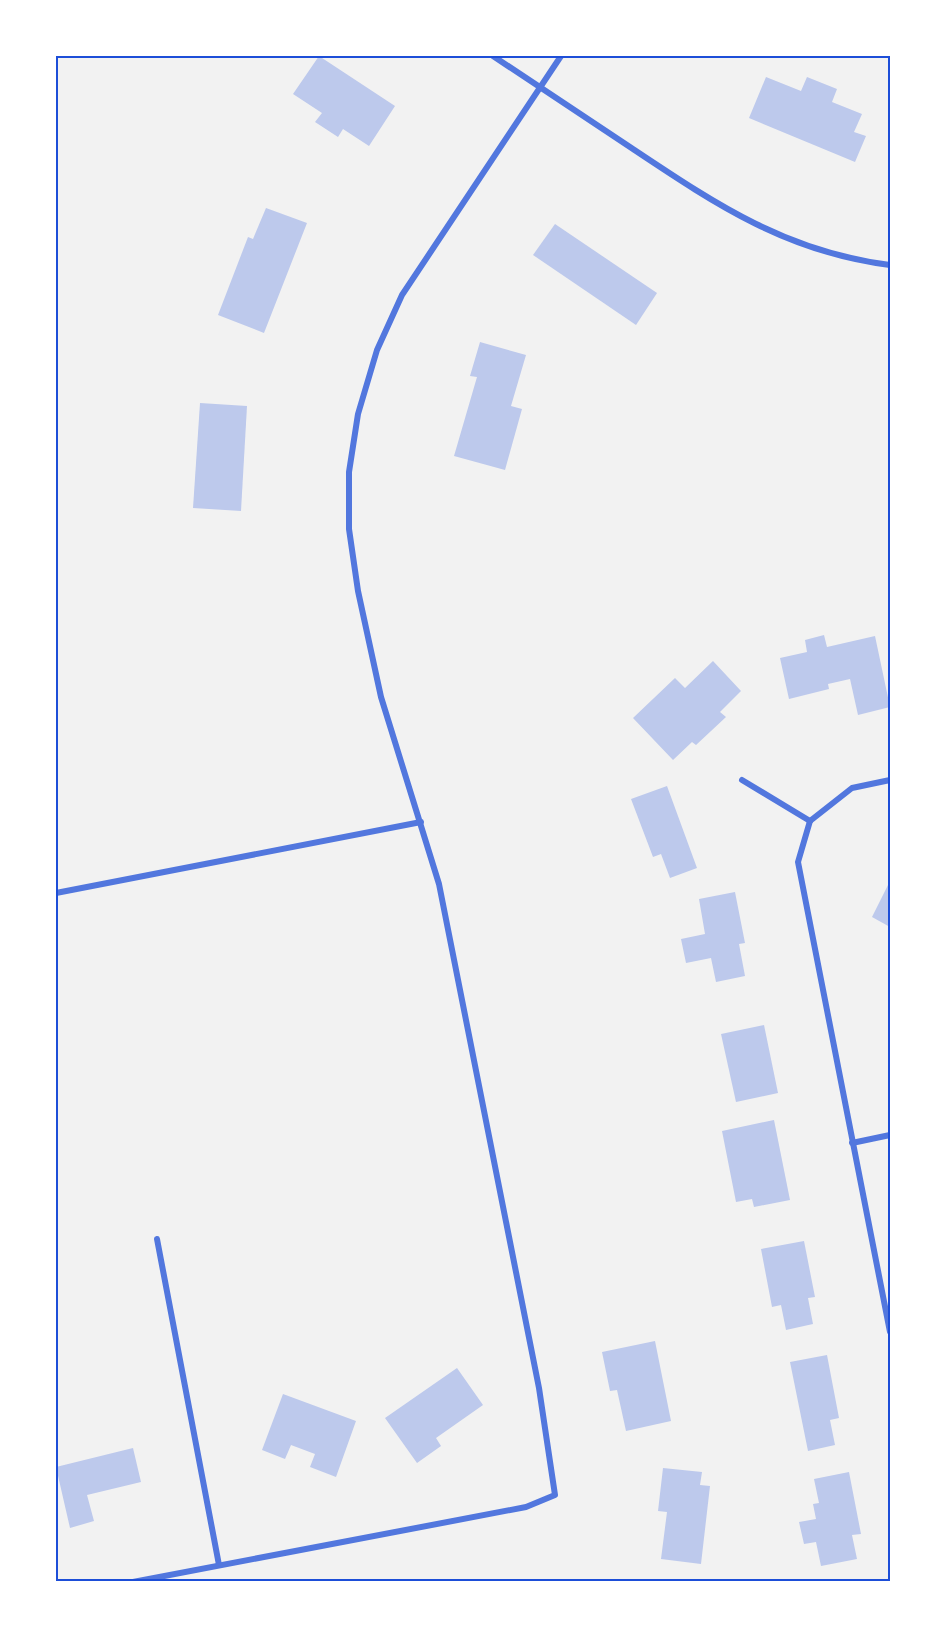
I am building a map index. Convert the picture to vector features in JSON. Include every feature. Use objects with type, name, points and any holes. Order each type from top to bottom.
[{"type":"street","points":[[493,56],[741,219],[799,244],[860,261],[891,265]]},
{"type":"street","points":[[133,1581],[526,1507],[555,1495],[539,1388],[441,896],[381,697],[358,591],[349,529],[349,472],[358,414],[377,350],[402,295],[561,56]]},
{"type":"street","points":[[742,780],[810,822]]},
{"type":"street","points":[[891,780],[852,788],[810,822],[798,862],[891,1332]]},
{"type":"street","points":[[56,893],[420,822]]},
{"type":"street","points":[[852,1143],[891,1135]]},
{"type":"street","points":[[157,1239],[219,1565]]},
{"type":"building","points":[[319,56],[395,106],[369,146],[343,129],[338,137],[315,122],[322,113],[293,94]]},
{"type":"building","points":[[766,77],[801,91],[807,77],[837,89],[832,102],[862,114],[854,132],[866,136],[855,162],[749,118]]},
{"type":"building","points":[[266,208],[307,223],[264,333],[218,315],[248,237],[253,239]]},
{"type":"building","points":[[555,224],[657,293],[636,325],[533,255]]},
{"type":"building","points":[[480,342],[526,355],[511,406],[522,409],[505,470],[454,456],[477,377],[470,376]]},
{"type":"building","points":[[200,403],[247,406],[241,511],[193,508]]},
{"type":"building","points":[[824,635],[827,647],[875,636],[890,707],[858,715],[850,679],[828,684],[829,689],[789,699],[780,658],[807,652],[805,640]]},
{"type":"building","points":[[713,661],[741,691],[720,712],[726,717],[696,745],[692,742],[673,760],[633,718],[675,678],[685,688]]},
{"type":"building","points":[[667,786],[697,868],[670,878],[661,854],[653,857],[631,799]]},
{"type":"building","points":[[890,881],[890,927],[872,917]]},
{"type":"building","points":[[735,892],[745,943],[739,944],[745,976],[716,982],[711,958],[686,963],[681,939],[705,934],[699,899]]},
{"type":"building","points":[[764,1025],[778,1093],[736,1102],[721,1034]]},
{"type":"building","points":[[774,1120],[790,1200],[754,1207],[752,1199],[736,1202],[722,1131]]},
{"type":"building","points":[[804,1241],[815,1297],[808,1298],[813,1324],[786,1330],[781,1305],[772,1307],[761,1249]]},
{"type":"building","points":[[655,1341],[671,1421],[626,1431],[617,1390],[610,1391],[602,1352]]},
{"type":"building","points":[[827,1355],[839,1418],[830,1420],[835,1445],[808,1451],[790,1362]]},
{"type":"building","points":[[457,1368],[483,1405],[436,1438],[441,1446],[417,1463],[385,1418]]},
{"type":"building","points":[[283,1394],[356,1421],[336,1477],[310,1467],[315,1454],[291,1445],[285,1459],[262,1450]]},
{"type":"building","points":[[133,1448],[141,1482],[87,1495],[94,1521],[70,1528],[56,1467]]},
{"type":"building","points":[[663,1468],[702,1472],[700,1485],[710,1486],[701,1564],[661,1559],[667,1512],[658,1511]]},
{"type":"building","points":[[849,1472],[861,1534],[852,1535],[857,1559],[821,1566],[816,1542],[804,1544],[799,1522],[816,1519],[813,1504],[819,1503],[814,1479]]}]
